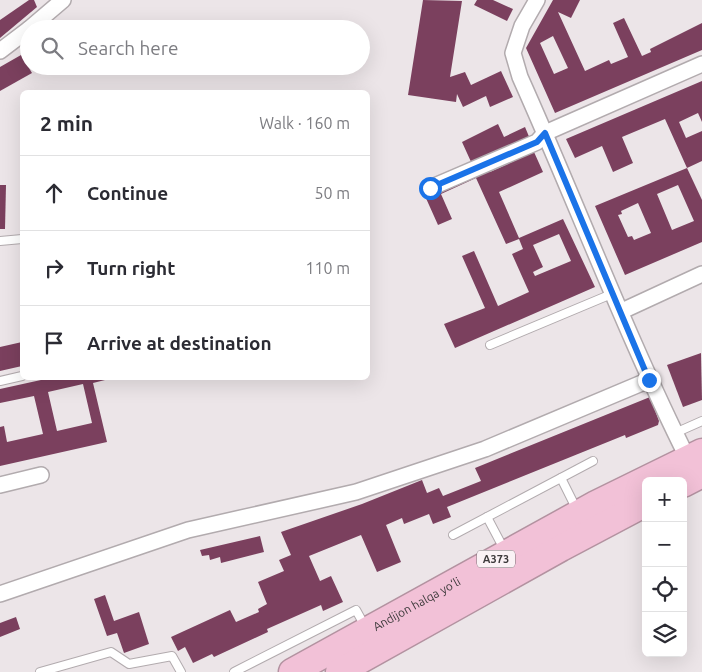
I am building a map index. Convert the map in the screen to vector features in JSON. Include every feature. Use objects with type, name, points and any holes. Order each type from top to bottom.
[{"type":"highway","name":"Andijon halqa yo‘li","points":[[292,672],[579,513],[694,467]]},
{"type":"highway","name":"Andijon halqa yo‘li","points":[[339,672],[561,548],[642,505]]},
{"type":"street","points":[[40,20],[63,0]]},
{"type":"street","points":[[537,0],[522,26],[513,53],[520,77],[622,311],[649,380],[694,467]]},
{"type":"street","points":[[0,51],[20,36]]},
{"type":"street","points":[[430,188],[537,142],[545,133],[702,64]]},
{"type":"street","points":[[622,311],[702,274]]},
{"type":"street","points":[[0,594],[188,530],[356,492],[430,468],[485,449],[649,380]]},
{"type":"street","points":[[0,485],[41,475]]},
{"type":"lane","points":[[0,241],[20,239]]},
{"type":"lane","points":[[490,345],[614,293]]},
{"type":"lane","points":[[0,381],[20,376]]},
{"type":"lane","points":[[675,433],[702,421]]},
{"type":"lane","points":[[454,535],[593,461]]},
{"type":"lane","points":[[561,478],[579,513]]},
{"type":"lane","points":[[487,517],[506,554]]},
{"type":"lane","points":[[234,672],[356,610],[367,631]]},
{"type":"lane","points":[[40,672],[111,652],[129,664],[172,656],[181,672]]},
{"type":"building","points":[[29,0],[34,0],[37,7],[0,38],[0,20]]},
{"type":"building","points":[[423,0],[462,1],[450,77],[465,72],[471,85],[501,71],[513,97],[490,107],[486,96],[463,107],[457,94],[456,102],[408,95]]},
{"type":"building","points":[[477,0],[493,0],[513,9],[507,21],[474,5]]},
{"type":"building","points":[[553,0],[580,0],[571,18],[558,12],[585,71],[609,60],[611,64],[628,57],[613,23],[624,18],[642,56],[651,52],[650,49],[702,23],[702,50],[555,113],[526,48]],"holes":[[[553,36],[568,68],[554,74],[540,43]]]},
{"type":"building","points":[[20,56],[20,75],[28,75],[0,91],[0,67]]},
{"type":"building","points":[[702,81],[702,122],[698,113],[679,122],[686,138],[702,131],[702,161],[687,168],[665,119],[622,137],[633,163],[613,172],[602,146],[575,158],[566,139]]},
{"type":"building","points":[[498,124],[504,137],[525,127],[530,139],[472,164],[462,142]]},
{"type":"building","points":[[534,152],[543,172],[499,192],[519,238],[563,219],[595,287],[455,348],[444,324],[485,308],[462,256],[474,251],[498,306],[529,292],[512,254],[523,249],[519,239],[506,244],[476,178],[441,194],[452,219],[438,225],[425,196],[488,168],[490,172]],"holes":[[[559,234],[571,261],[535,276],[533,272],[543,267],[533,245]]]},
{"type":"building","points":[[687,168],[702,200],[702,242],[625,275],[595,206]],"holes":[[[678,185],[694,221],[672,230],[657,194]],[[638,203],[651,233],[634,240],[632,236],[628,237],[618,215],[622,214],[621,211]]]},
{"type":"building","points":[[0,185],[6,185],[5,229],[0,229]]},
{"type":"building","points":[[20,342],[20,366],[0,371],[0,347]]},
{"type":"building","points":[[701,353],[702,400],[683,407],[667,365]]},
{"type":"building","points":[[41,380],[105,380],[93,383],[107,442],[0,466],[0,427],[4,426],[7,442],[43,434],[34,396],[0,403],[0,389]],"holes":[[[83,384],[92,423],[57,431],[48,392]]]},
{"type":"building","points":[[650,397],[659,421],[658,425],[626,438],[625,435],[447,507],[451,517],[433,524],[429,514],[404,524],[402,518],[386,525],[401,562],[377,572],[361,535],[309,556],[320,581],[331,576],[343,602],[323,611],[321,605],[267,629],[268,632],[214,657],[212,654],[193,663],[185,647],[178,651],[171,637],[230,610],[236,622],[259,612],[258,609],[267,604],[258,582],[284,571],[279,560],[291,555],[281,532],[362,504],[422,480],[427,493],[439,488],[443,496],[481,481],[475,468]]},
{"type":"building","points":[[260,536],[264,552],[221,563],[220,557],[210,560],[209,555],[202,556],[200,550]]},
{"type":"building","points":[[105,595],[114,621],[139,612],[149,644],[124,653],[117,633],[107,636],[94,599]]},
{"type":"building","points":[[16,617],[20,629],[0,637],[0,623]]},
{"type":"route","points":[[430,188],[537,142],[545,133],[622,311],[649,380]]}]
